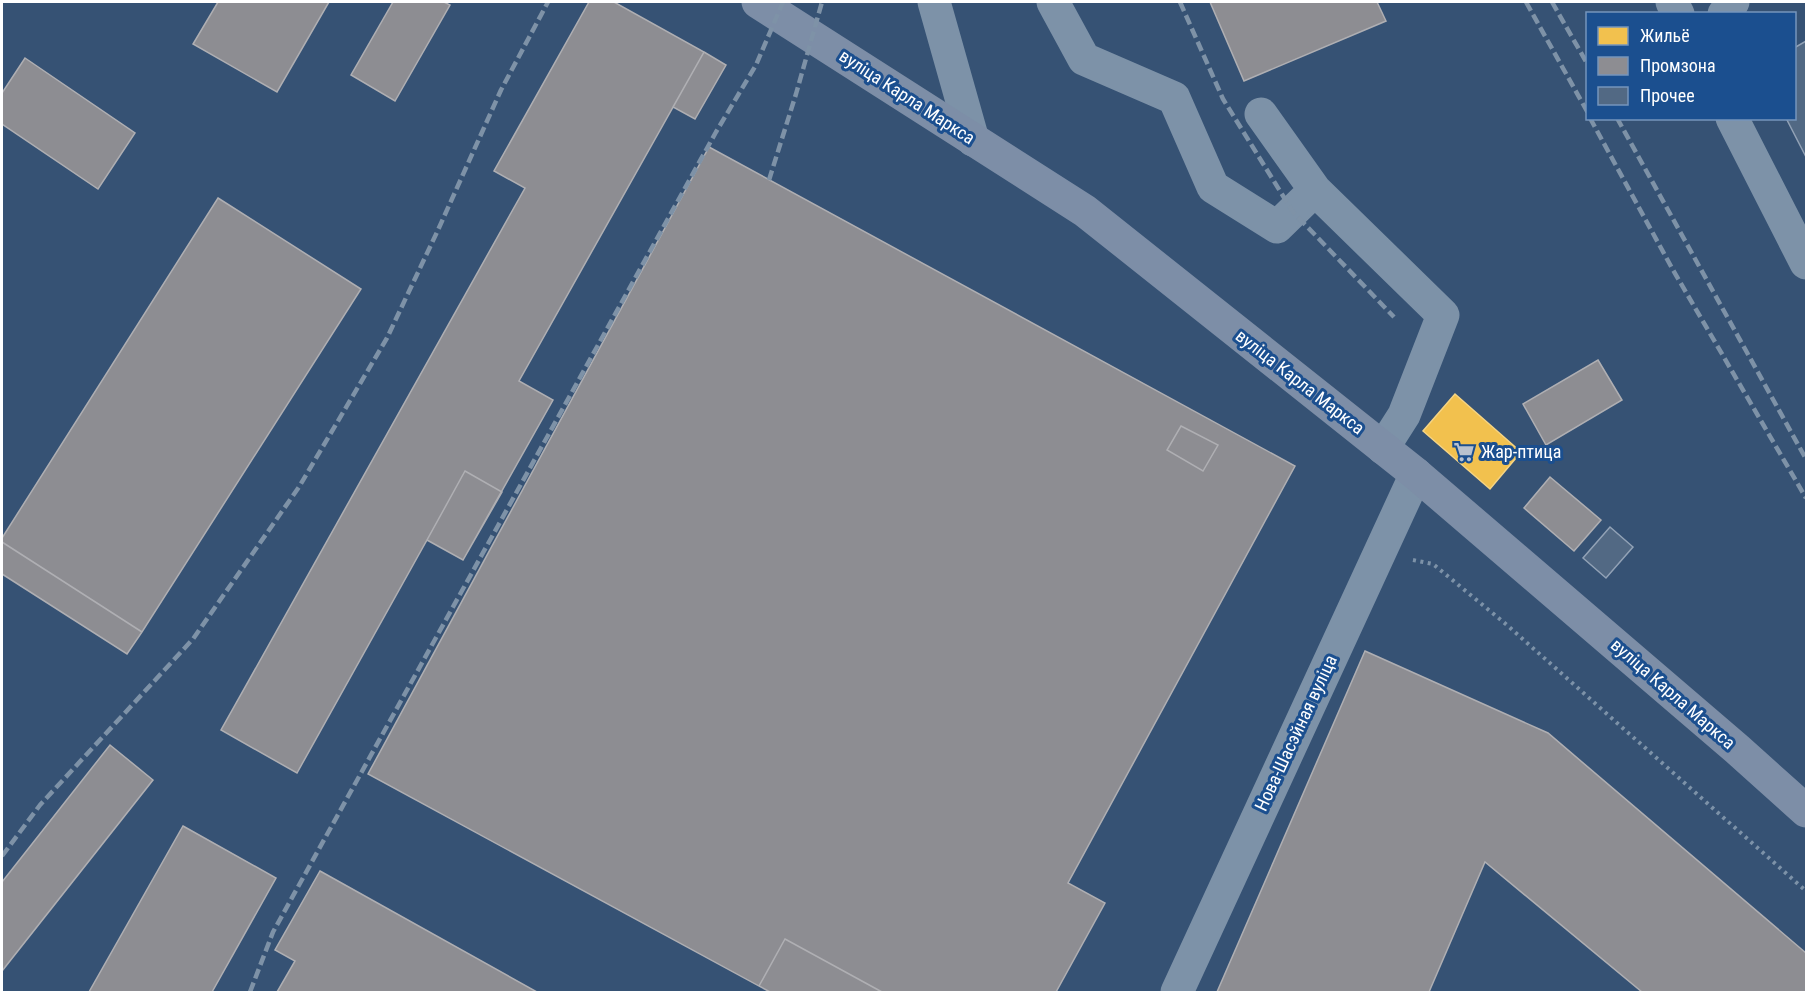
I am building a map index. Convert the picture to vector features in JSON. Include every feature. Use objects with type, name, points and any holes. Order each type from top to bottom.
[{"type":"main road","name":"вуліца Карла Маркса","points":[[758,2],[1085,212],[1416,474],[1729,741],[1806,811]]},
{"type":"street","points":[[934,2],[973,140]]},
{"type":"street","points":[[1053,2],[1084,59],[1174,98],[1213,186],[1277,228],[1315,190]]},
{"type":"street","points":[[1261,114],[1315,190],[1443,315],[1404,414],[1383,448]]},
{"type":"street","points":[[1733,120],[1806,264]]},
{"type":"street","name":"Нова-Шасэйная вуліца","points":[[1177,993],[1416,474]]},
{"type":"path","points":[[1407,562],[1414,559],[1433,564],[1461,587],[1507,625],[1806,891]]},
{"type":"building: Жильё","points":[[1455,394],[1521,452],[1490,489],[1423,431]]},
{"type":"building: Промзона","points":[[218,2],[329,2],[277,92],[193,44]]},
{"type":"building: Промзона","points":[[393,2],[444,2],[450,5],[395,101],[351,75]]},
{"type":"building: Промзона","points":[[589,2],[614,2],[704,52],[519,381],[553,400],[463,560],[427,540],[297,773],[221,730],[525,188],[494,171]]},
{"type":"building: Промзона","points":[[1210,2],[1377,2],[1386,21],[1244,81]]},
{"type":"building: Промзона","points":[[704,52],[726,65],[695,119],[673,107]]},
{"type":"building: Промзона","points":[[25,58],[135,133],[98,189],[2,124],[2,93]]},
{"type":"building: Промзона","points":[[709,147],[1295,466],[1068,883],[1105,903],[1056,992],[770,992],[368,774]]},
{"type":"building: Промзона","points":[[218,198],[361,289],[142,632],[2,542],[2,538]]},
{"type":"building: Промзона","points":[[1598,360],[1622,400],[1546,445],[1523,404]]},
{"type":"building: Промзона","points":[[1181,426],[1218,445],[1203,471],[1167,450]]},
{"type":"building: Промзона","points":[[465,471],[502,492],[463,560],[427,540]]},
{"type":"building: Промзона","points":[[1550,477],[1601,520],[1574,551],[1524,508]]},
{"type":"building: Промзона","points":[[2,542],[142,632],[127,654],[2,574]]},
{"type":"building: Промзона","points":[[1365,651],[1548,733],[1806,953],[1806,992],[1642,992],[1485,862],[1429,992],[1217,992]]},
{"type":"building: Промзона","points":[[110,745],[153,780],[2,971],[2,882]]},
{"type":"building: Промзона","points":[[183,826],[276,878],[212,992],[89,992]]},
{"type":"building: Промзона","points":[[320,871],[537,992],[277,992],[295,961],[275,950]]},
{"type":"building: Промзона","points":[[785,939],[882,992],[770,992],[759,986]]},
{"type":"building: Прочее","points":[[1806,41],[1806,157],[1787,120],[1796,120],[1796,47]]},
{"type":"building: Прочее","points":[[1610,527],[1633,547],[1606,578],[1583,558]]},
{"type":"railway","points":[[2,856],[40,805],[193,639],[299,487],[387,338],[501,90],[548,2]]},
{"type":"railway","points":[[250,992],[273,932],[716,132],[756,65],[783,2]]},
{"type":"railway","points":[[769,180],[822,2]]},
{"type":"railway","points":[[1180,2],[1223,99],[1293,212],[1394,317]]},
{"type":"railway","points":[[1526,2],[1586,109]]},
{"type":"railway","points":[[1552,2],[1586,62]]},
{"type":"railway","points":[[1591,120],[1673,270],[1806,498]]},
{"type":"railway","points":[[1618,120],[1806,459]]},
{"type":"place","name":"Жар-птица","points":[[1464,452]]}]
